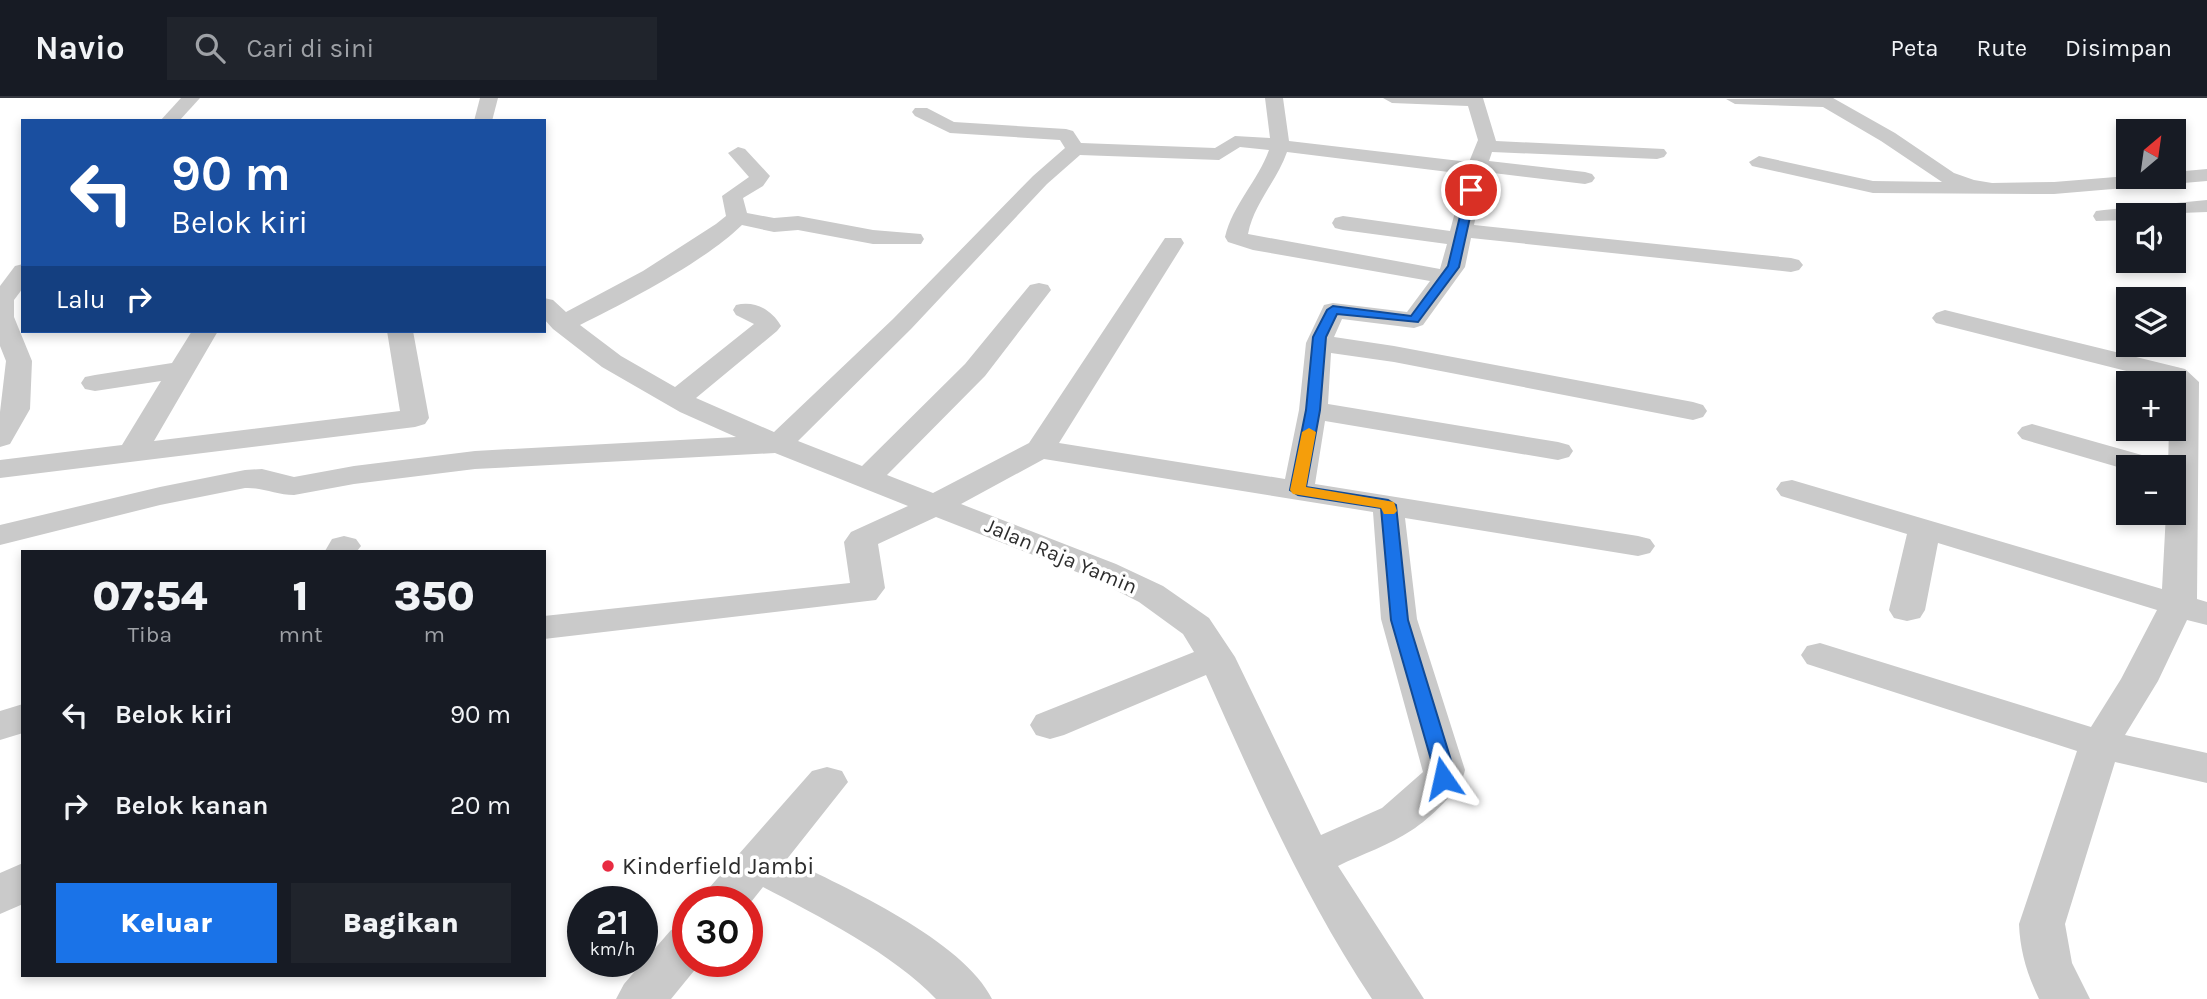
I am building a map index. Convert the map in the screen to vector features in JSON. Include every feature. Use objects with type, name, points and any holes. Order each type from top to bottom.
[{"type":"street","points":[[171,119],[190,98],[206,98]]},
{"type":"street","points":[[484,119],[489,98]]},
{"type":"street","points":[[1274,98],[1280,136],[1276,160],[1242,218],[1236,237],[1253,243],[1446,276]]},
{"type":"street","points":[[1298,490],[1313,410],[1319,343],[1333,310],[1414,320],[1453,267],[1479,160],[1488,140],[1474,99],[1392,98]]},
{"type":"street","points":[[1735,99],[1824,100],[1888,137],[1951,180],[1982,188]]},
{"type":"street","points":[[921,112],[950,127],[1066,135],[1075,149]]},
{"type":"street","points":[[0,535],[160,496],[245,479],[262,478],[284,486],[295,486],[390,468],[482,458],[779,444],[902,324],[1040,180],[1075,149],[1219,154],[1240,141],[1479,160],[1657,153]]},
{"type":"street","points":[[737,216],[732,196],[756,182],[760,176],[738,153]]},
{"type":"street","points":[[1479,160],[1538,174],[1585,178]]},
{"type":"street","points":[[1759,162],[1873,187],[1936,190],[2054,188],[2116,183]]},
{"type":"street","points":[[2186,177],[2207,175]]},
{"type":"street","points":[[2182,189],[2207,199]]},
{"type":"street","points":[[2104,216],[2207,206]]},
{"type":"street","points":[[737,216],[774,225],[798,223],[873,237],[913,239]]},
{"type":"street","points":[[553,315],[625,292],[717,235],[737,216]]},
{"type":"street","points":[[1343,223],[1790,265]]},
{"type":"street","points":[[546,628],[858,595],[868,588],[861,542],[1040,449],[1173,243]]},
{"type":"street","points":[[0,438],[16,409],[0,317],[2,300],[21,274]]},
{"type":"street","points":[[867,478],[975,370],[1039,290]]},
{"type":"street","points":[[678,399],[768,326],[764,317],[745,310]]},
{"type":"street","name":"Jalan Raja Yamin","points":[[553,315],[592,350],[654,388],[779,444],[1104,571],[1151,594],[1196,626],[1216,657],[1311,859],[1356,937],[1399,999]]},
{"type":"street","points":[[0,317],[21,316]]},
{"type":"street","points":[[1945,318],[2175,375],[2185,382],[2196,406],[2186,469],[2193,610]]},
{"type":"street","points":[[132,453],[204,333]]},
{"type":"street","points":[[0,469],[415,418],[400,333]]},
{"type":"street","points":[[1319,343],[1394,354],[1693,411]]},
{"type":"street","points":[[95,383],[182,370]]},
{"type":"street","points":[[1313,410],[1558,451]]},
{"type":"street","points":[[2032,433],[2116,457]]},
{"type":"street","points":[[1040,449],[1638,546]]},
{"type":"street","points":[[1792,489],[2193,610]]},
{"type":"street","points":[[1311,859],[1397,819],[1443,778],[1444,770],[1399,620],[1388,505]]},
{"type":"street","points":[[1908,610],[1924,529]]},
{"type":"street","points":[[2065,999],[2043,946],[2042,924],[2100,744],[2138,681],[2171,616],[2193,610]]},
{"type":"street","points":[[1819,655],[2100,744],[2207,768]]},
{"type":"street","points":[[1050,724],[1216,657]]},
{"type":"street","points":[[0,726],[21,719]]},
{"type":"street","points":[[738,886],[827,782]]},
{"type":"street","points":[[757,864],[825,898],[933,963],[967,999]]},
{"type":"street","points":[[0,896],[21,882]]},
{"type":"street","points":[[641,999],[672,963]]},
{"type":"slow traffic","points":[[1309,432],[1298,490],[1388,505],[1389,511]]},
{"type":"place","name":"Kinderfield Jambi","points":[[608,866]]},
{"type":"route","points":[[1443,778],[1444,770],[1399,620],[1388,505],[1298,490],[1313,410],[1320,337],[1333,310],[1414,320],[1453,267],[1471,190]]}]
